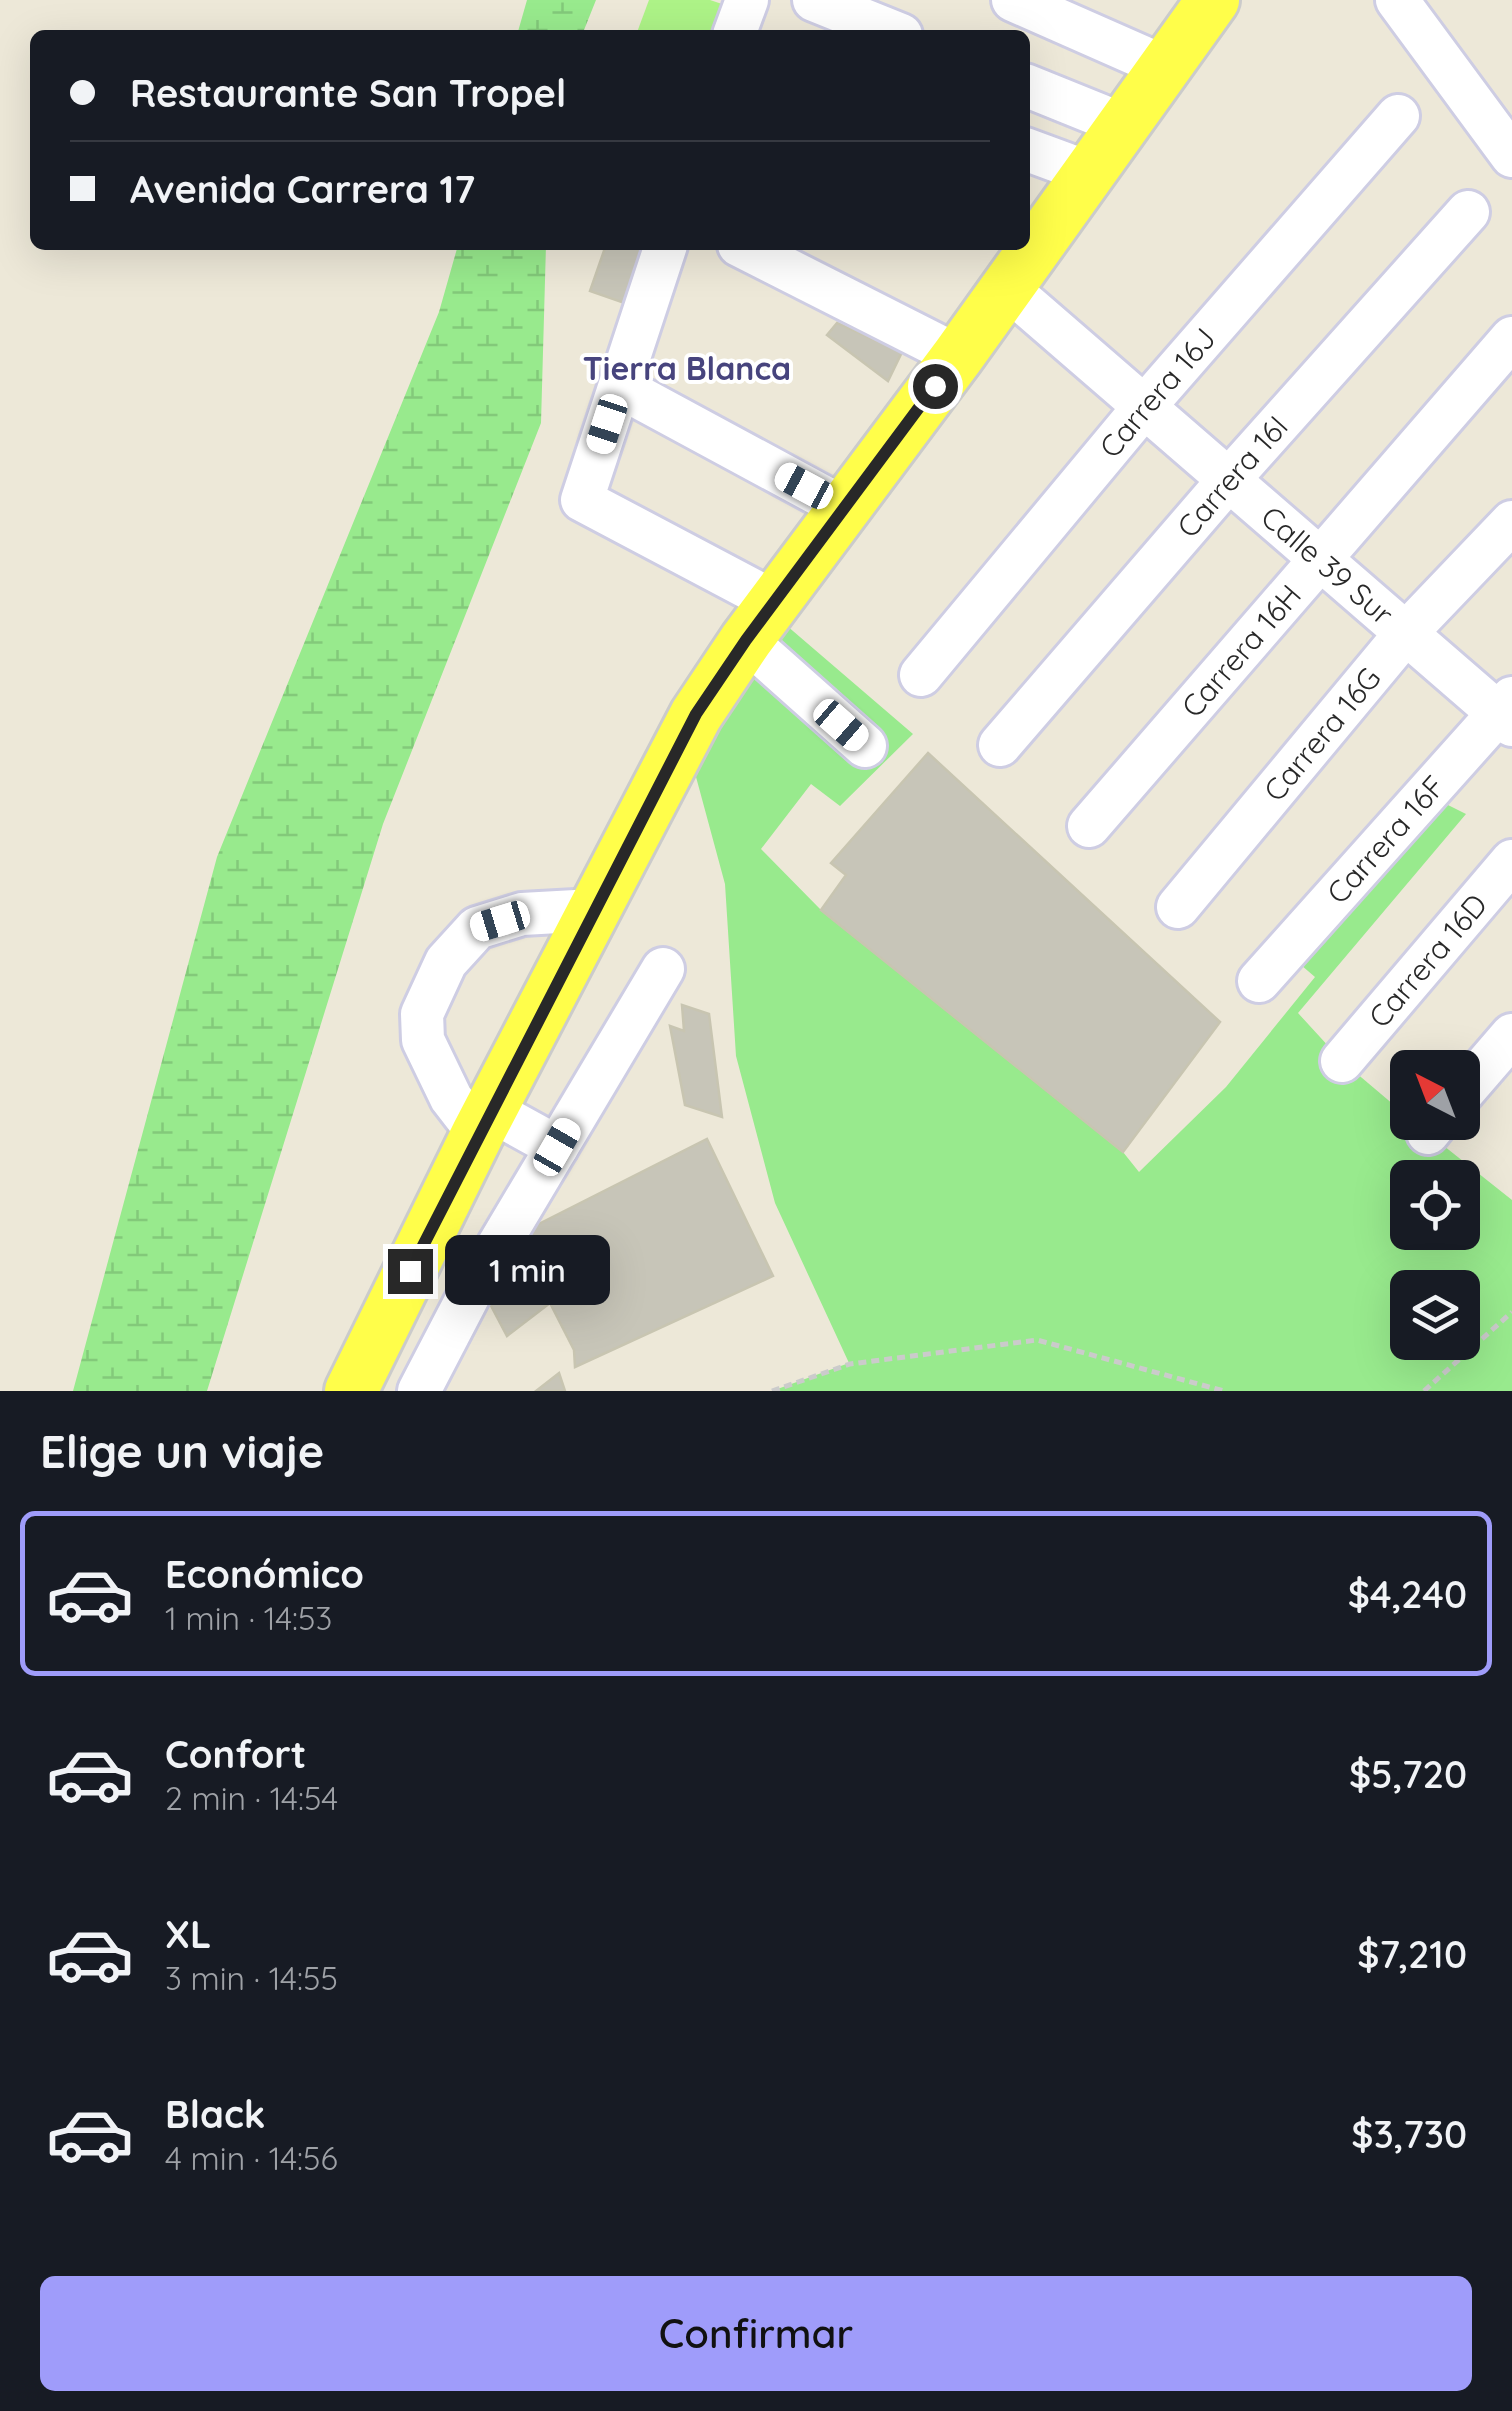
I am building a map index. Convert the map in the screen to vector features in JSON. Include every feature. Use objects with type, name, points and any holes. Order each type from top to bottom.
[{"type":"main road","points":[[1030,241],[1090,173],[1213,0]]},
{"type":"main road","points":[[351,1391],[484,1121],[679,743],[760,621],[958,356],[1011,263]]},
{"type":"street","points":[[736,30],[747,0]]},
{"type":"street","points":[[814,0],[889,30]]},
{"type":"street","points":[[1014,0],[1165,66]]},
{"type":"street","points":[[1398,0],[1512,156]]},
{"type":"street","points":[[1030,87],[1124,125]]},
{"type":"street","name":"Carrera 16J","points":[[922,675],[1144,407],[1398,116]]},
{"type":"street","points":[[1030,150],[1090,173]]},
{"type":"street","name":"Carrera 16I","points":[[1000,745],[1468,212]]},
{"type":"street","points":[[664,250],[582,500],[760,621],[865,746]]},
{"type":"street","points":[[749,250],[958,356]]},
{"type":"street","name":"Calle 39 Sur","points":[[1011,263],[1144,407],[1405,634],[1508,712]]},
{"type":"street","name":"Carrera 16H","points":[[1089,826],[1512,338]]},
{"type":"street","points":[[620,387],[844,508]]},
{"type":"street","name":"Carrera 16G","points":[[1178,907],[1405,634],[1512,522]]},
{"type":"street","name":"Carrera 16F","points":[[1259,980],[1508,712]]},
{"type":"street","name":"Carrera 16D","points":[[1342,1061],[1512,861]]},
{"type":"street","points":[[557,1147],[484,1121],[450,1098],[423,1040],[422,1014],[446,962],[477,928],[522,914],[594,910]]},
{"type":"street","points":[[418,1391],[470,1292],[662,968]]},
{"type":"street","points":[[1480,1071],[1512,1035]]},
{"type":"path","points":[[1424,1391],[1512,1312]]},
{"type":"path","points":[[772,1391],[850,1364],[1037,1340],[1224,1391]]},
{"type":"green space","points":[[527,0],[596,0],[584,30],[518,30]]},
{"type":"green space","points":[[649,0],[710,0],[728,6],[721,30],[638,30]]},
{"type":"green space","points":[[457,250],[546,250],[541,423],[383,824],[207,1391],[73,1391],[217,857],[439,312]]},
{"type":"green space","points":[[779,619],[913,734],[840,806],[811,784],[761,849],[821,910],[1123,1152],[1139,1172],[1226,1087],[1315,977],[1294,959],[1438,800],[1466,814],[1298,1013],[1342,1061],[1390,1102],[1390,1140],[1436,1140],[1462,1160],[1390,1160],[1390,1250],[1480,1250],[1480,1175],[1512,1200],[1512,1391],[772,1391],[849,1363],[775,1203],[736,1056],[725,884],[689,751]]},
{"type":"building","points":[[604,250],[649,250],[630,305],[590,291]]},
{"type":"building","points":[[837,323],[902,352],[888,381],[827,335]]},
{"type":"building","points":[[928,753],[1220,1022],[1123,1152],[821,910],[846,875],[831,863]]},
{"type":"building","points":[[682,1005],[709,1014],[722,1117],[685,1105],[670,1026],[684,1031]]},
{"type":"building","points":[[707,1139],[773,1276],[575,1367],[574,1350],[550,1303],[507,1336],[489,1302],[535,1272],[517,1235]]},
{"type":"building","points":[[559,1373],[565,1391],[536,1391]]},
{"type":"district","name":"Tierra Blanca","points":[[687,368]]},
{"type":"route","points":[[410,1271],[696,714],[746,640],[935,386]]}]
